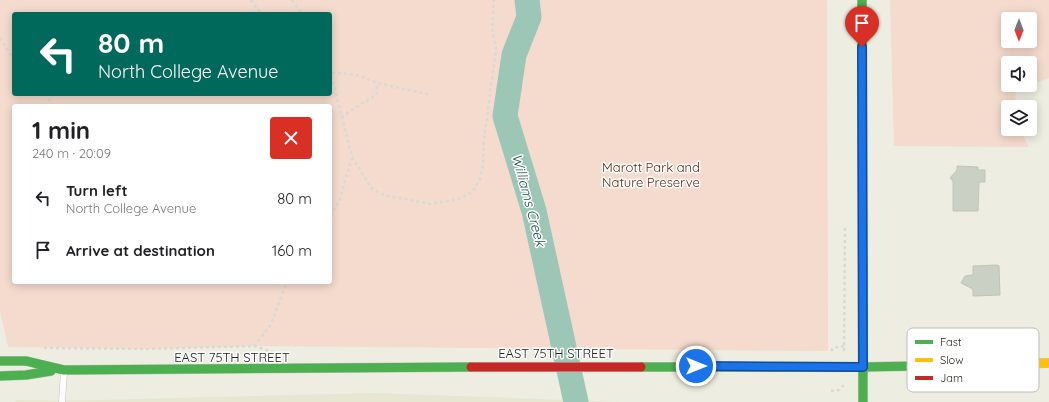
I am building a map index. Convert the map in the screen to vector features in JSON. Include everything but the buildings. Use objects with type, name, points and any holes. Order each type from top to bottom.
[{"type":"street","points":[[862,0],[863,402]]},
{"type":"street","name":"EAST 75TH STREET","points":[[0,361],[26,362],[63,370]]},
{"type":"street","name":"EAST 75TH STREET","points":[[1039,363],[1049,363]]},
{"type":"street","name":"EAST 75TH STREET","points":[[0,376],[26,375],[63,370],[305,369],[464,366],[907,366]]},
{"type":"lane","points":[[62,402],[63,370]]},
{"type":"path","points":[[251,0],[260,12]]},
{"type":"path","points":[[292,0],[301,12]]},
{"type":"path","points":[[428,94],[377,83],[360,76],[332,73],[336,96],[352,158],[372,189],[384,195],[430,204],[459,199],[472,192],[480,179],[483,162],[484,140],[496,49],[492,28],[494,0]]},
{"type":"path","points":[[0,38],[12,57]]},
{"type":"path","points":[[341,117],[377,94],[377,83]]},
{"type":"path","points":[[332,93],[336,96]]},
{"type":"path","points":[[332,213],[340,199],[352,158]]},
{"type":"path","points":[[254,346],[270,326],[286,284]]},
{"type":"path","points":[[38,348],[120,349],[254,346],[277,353]]},
{"type":"path","points":[[831,391],[839,390],[844,385]]},
{"type":"shaded area","points":[[375,393],[620,402],[16,402],[15,400],[63,401]]},
{"type":"green space","name":"Marott Park and Nature Preserve","points":[[0,0],[827,0],[828,351],[254,346],[147,349],[8,347],[0,311]]},
{"type":"green space","points":[[890,0],[1049,0],[1049,78],[1037,82],[1037,56],[1001,56],[1001,92],[1016,92],[1015,100],[1001,100],[1001,136],[1023,136],[1029,147],[894,146]]},
{"type":"waterway","name":"Williams Creek","points":[[527,0],[529,17],[514,55],[505,116],[534,211],[576,402]]},
{"type":"traffic: fast","points":[[862,0],[863,402]]},
{"type":"traffic: fast","points":[[0,361],[26,361],[64,370],[471,367]]},
{"type":"traffic: fast","points":[[641,367],[907,366]]},
{"type":"traffic: fast","points":[[0,376],[26,375],[51,371]]},
{"type":"traffic: slow","points":[[1039,363],[1049,363]]},
{"type":"traffic: jam","points":[[471,367],[641,367]]},
{"type":"route","points":[[696,366],[863,367],[862,47]]}]
